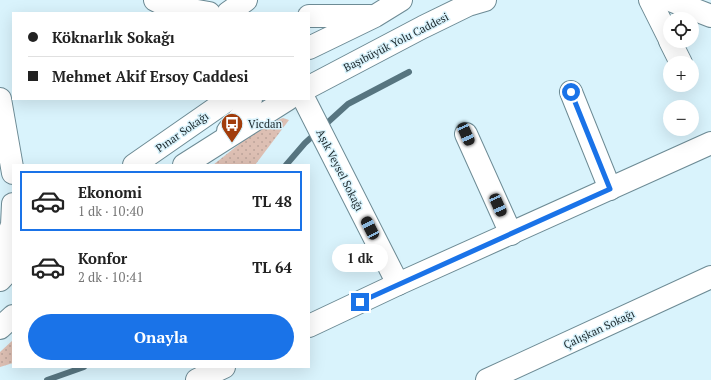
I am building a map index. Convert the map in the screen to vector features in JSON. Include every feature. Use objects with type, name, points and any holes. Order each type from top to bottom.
[{"type":"street","points":[[154,0],[167,6],[203,12]]},
{"type":"street","points":[[229,12],[246,0]]},
{"type":"street","points":[[310,48],[375,16],[401,0]]},
{"type":"street","points":[[650,0],[663,27]]},
{"type":"street","points":[[670,0],[711,16]]},
{"type":"street","name":"Başıbüyük Yolu Caddesi","points":[[310,86],[414,31],[475,2]]},
{"type":"street","points":[[310,16],[375,16]]},
{"type":"street","points":[[571,92],[610,189]]},
{"type":"street","points":[[0,99],[12,167]]},
{"type":"street","name":"Pınar Sokağı","points":[[135,164],[228,100]]},
{"type":"street","points":[[215,145],[243,114],[250,100]]},
{"type":"street","points":[[186,164],[286,100]]},
{"type":"street","name":"Aşık Veysel Sokağı","points":[[305,100],[398,284]]},
{"type":"street","points":[[466,134],[511,234]]},
{"type":"street","points":[[310,326],[398,284],[711,143]]},
{"type":"street","points":[[0,256],[12,225]]},
{"type":"street","points":[[0,280],[12,267]]},
{"type":"street","name":"Çalışkan Sokağı","points":[[487,380],[711,277]]},
{"type":"street","points":[[0,328],[12,317]]},
{"type":"street","points":[[196,380],[222,368]]},
{"type":"shaded area","points":[[283,118],[289,120],[256,164],[214,164],[262,126]]},
{"type":"shaded area","points":[[12,341],[12,363],[0,367],[0,352]]},
{"type":"waterway","points":[[287,164],[305,143],[348,104],[409,72]]},
{"type":"waterway","points":[[47,380],[81,368]]},
{"type":"place","name":"Vicdan","points":[[232,144]]},
{"type":"route","points":[[360,302],[610,189],[571,92]]}]
